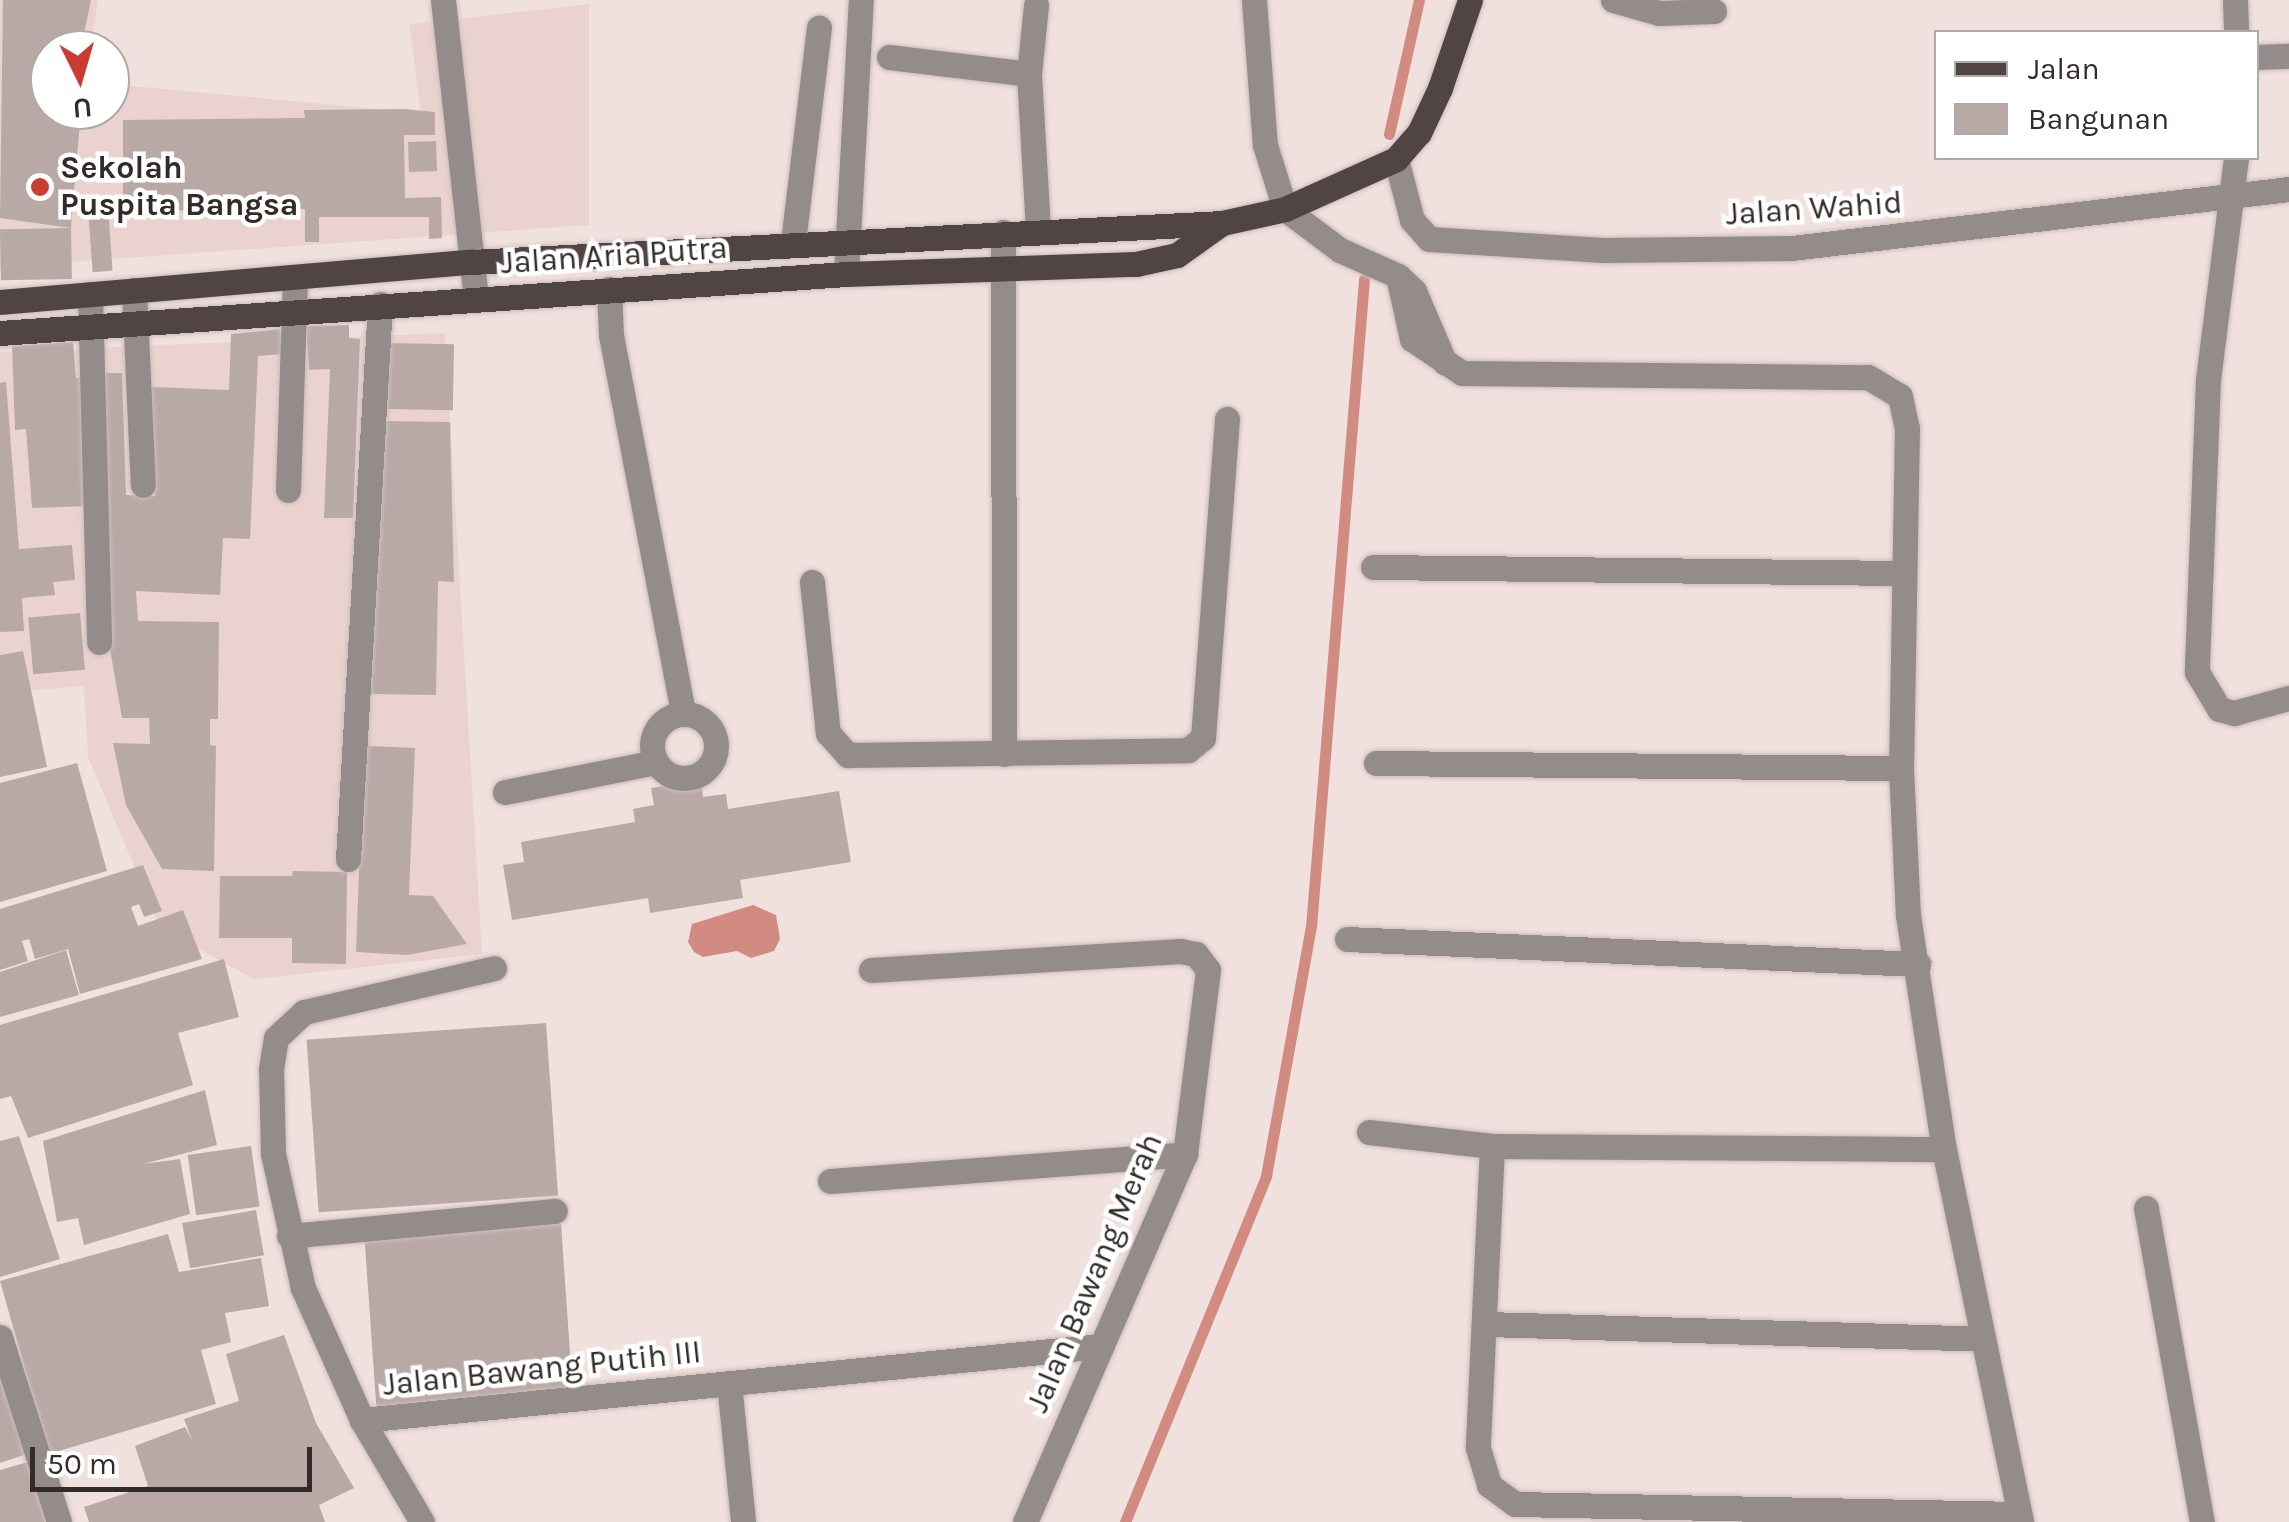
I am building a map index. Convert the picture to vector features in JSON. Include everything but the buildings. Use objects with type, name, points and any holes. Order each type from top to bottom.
[{"type":"main road","name":"Jalan Aria Putra","points":[[0,302],[472,262],[847,238],[1222,223],[1285,209],[1363,178],[1394,161],[1419,133],[1440,88],[1470,0]]},
{"type":"main road","name":"Jalan Aria Putra","points":[[0,332],[846,274],[1004,265],[1136,264],[1176,255],[1222,223]]},
{"type":"street","points":[[443,0],[476,297]]},
{"type":"street","points":[[846,274],[862,0]]},
{"type":"street","points":[[1254,0],[1265,145],[1285,209],[1340,250],[1398,276],[1422,304],[1445,364],[1462,373],[1868,376],[1887,385],[1906,412],[1900,573],[1901,768],[1908,915],[1944,1149],[2020,1518],[1515,1504],[1488,1485],[1478,1448],[1492,1146]]},
{"type":"street","points":[[1614,0],[1659,13],[1714,11]]},
{"type":"street","points":[[2235,0],[2236,30]]},
{"type":"street","points":[[1036,6],[1029,74],[1038,230]]},
{"type":"street","points":[[793,242],[819,28]]},
{"type":"street","points":[[890,56],[1029,74]]},
{"type":"street","points":[[2259,56],[2289,56]]},
{"type":"street","points":[[2236,160],[2236,191],[2208,379],[2196,672],[2218,709],[2234,712],[2289,698]]},
{"type":"street","name":"Jalan Wahid","points":[[1394,161],[1412,220],[1429,239],[1603,250],[1792,248],[2087,216],[2236,191],[2289,189]]},
{"type":"street","points":[[1003,232],[1004,754]]},
{"type":"street","points":[[288,490],[294,277]]},
{"type":"street","points":[[609,289],[612,335],[683,713]]},
{"type":"street","points":[[134,290],[144,485]]},
{"type":"street","points":[[90,294],[100,642]]},
{"type":"street","points":[[348,859],[380,304]]},
{"type":"street","points":[[812,582],[828,733],[841,751],[858,756],[1004,754],[1198,746],[1226,419]]},
{"type":"street","points":[[1372,567],[1900,573]]},
{"type":"street","points":[[683,713],[702,718],[714,733],[716,752],[707,769],[690,778],[670,776],[656,762],[651,740],[662,721],[683,713]]},
{"type":"street","points":[[505,792],[656,762]]},
{"type":"street","points":[[1376,763],[1901,768]]},
{"type":"street","points":[[1347,939],[1918,964]]},
{"type":"street","name":"Jalan Bawang Merah","points":[[871,970],[1196,954],[1206,964],[1209,985],[1185,1154],[1025,1522]]},
{"type":"street","points":[[422,1522],[362,1420],[320,1333],[289,1236],[274,1154],[276,1038],[287,1022],[335,1000],[494,968]]},
{"type":"street","points":[[1369,1132],[1492,1146],[1944,1149]]},
{"type":"street","points":[[830,1182],[1185,1154]]},
{"type":"street","points":[[2146,1208],[2202,1522]]},
{"type":"street","points":[[289,1236],[555,1210]]},
{"type":"street","points":[[1486,1324],[1983,1339]]},
{"type":"street","points":[[0,1337],[59,1522]]},
{"type":"street","name":"Jalan Bawang Putih III","points":[[362,1420],[1101,1346]]},
{"type":"street","points":[[729,1384],[743,1522]]},
{"type":"shaded area","points":[[0,0],[98,0],[94,30],[30,30],[30,130],[130,130],[130,86],[421,113],[409,24],[589,4],[589,225],[0,267]]},
{"type":"shaded area","points":[[445,333],[482,954],[254,979],[160,928],[88,757],[84,686],[0,693],[0,352]]},
{"type":"shaded area","points":[[753,905],[776,915],[780,939],[774,951],[751,958],[737,951],[703,957],[694,952],[688,942],[692,924]]},
{"type":"waterway","points":[[1389,134],[1419,0]]},
{"type":"waterway","points":[[1125,1522],[1266,1176],[1311,927],[1364,279]]},
{"type":"place","name":"Sekolah Puspita Bangsa","points":[[40,187]]}]
